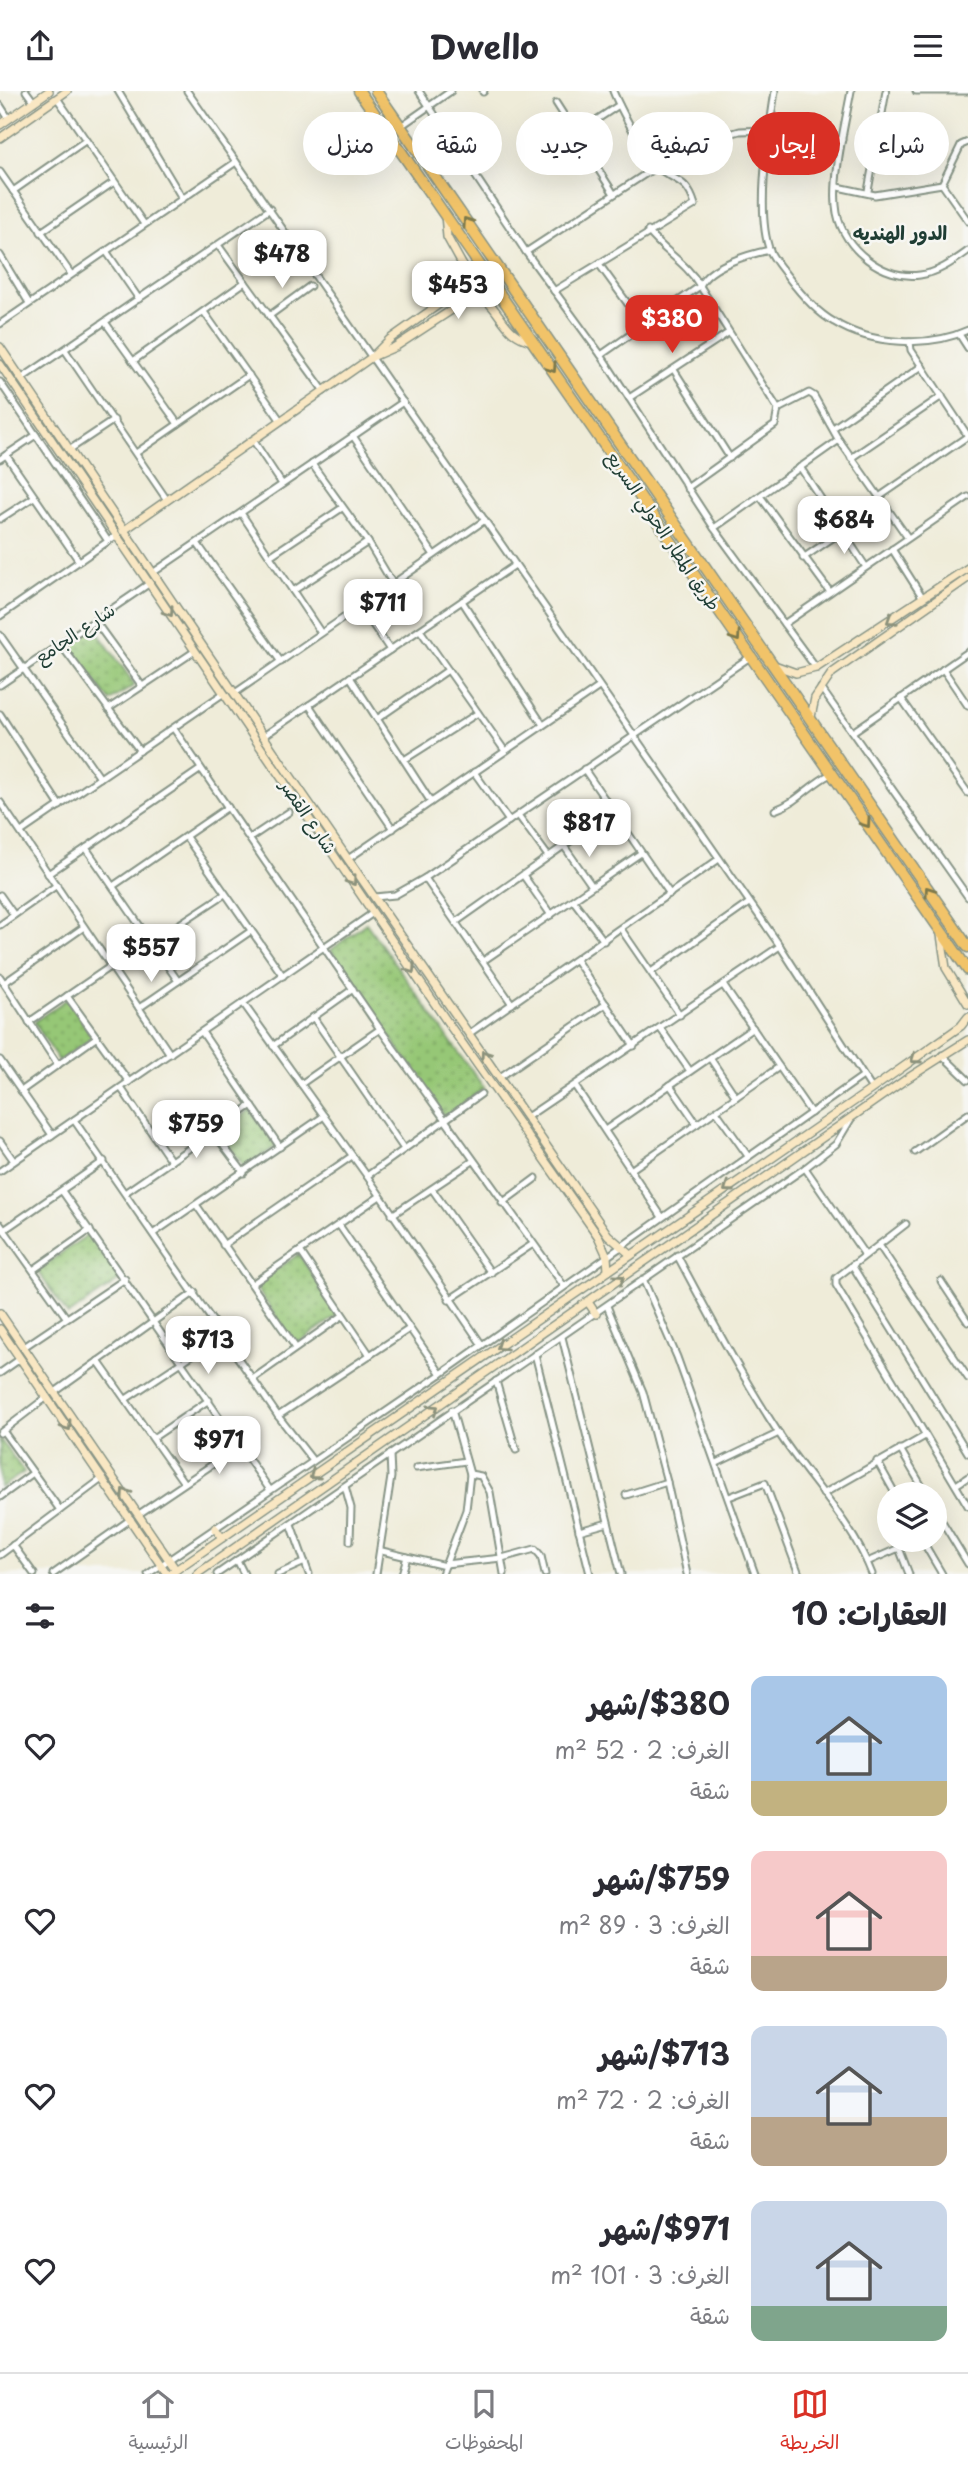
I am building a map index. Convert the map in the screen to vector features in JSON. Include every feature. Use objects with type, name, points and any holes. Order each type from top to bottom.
[{"type":"highway","name":"طريق المطار الحولي السريع","points":[[359,91],[968,970]]},
{"type":"highway","name":"طريق المطار الحولي السريع","points":[[376,91],[968,947]]},
{"type":"street","points":[[26,91],[34,102]]},
{"type":"street","points":[[0,125],[49,91]]},
{"type":"street","points":[[0,138],[67,91]]},
{"type":"street","points":[[117,91],[182,198]]},
{"type":"street","points":[[187,91],[780,946],[872,1089]]},
{"type":"street","points":[[419,91],[526,252],[601,355],[714,528],[816,668]]},
{"type":"street","points":[[401,126],[451,91]]},
{"type":"street","points":[[612,91],[627,118]]},
{"type":"street","points":[[772,112],[775,91]]},
{"type":"street","points":[[851,91],[842,140],[838,187],[837,211],[842,230],[856,249],[876,266],[920,275],[934,271],[968,251]]},
{"type":"street","points":[[868,191],[886,91]]},
{"type":"street","points":[[916,91],[968,91]]},
{"type":"street","points":[[57,98],[144,224]]},
{"type":"street","points":[[556,103],[562,112]]},
{"type":"street","points":[[0,105],[9,119]]},
{"type":"street","points":[[608,112],[619,105]]},
{"type":"street","points":[[13,191],[85,141]]},
{"type":"street","points":[[942,184],[961,145],[968,142]]},
{"type":"street","points":[[0,324],[236,162]]},
{"type":"street","points":[[0,172],[71,274]]},
{"type":"street","points":[[602,175],[614,194]]},
{"type":"street","points":[[526,252],[644,175]]},
{"type":"street","points":[[554,291],[695,205],[691,193],[680,179],[672,175]]},
{"type":"street","points":[[765,175],[763,195],[770,250],[798,291],[833,322],[868,335],[910,342],[968,330]]},
{"type":"street","points":[[41,232],[114,182]]},
{"type":"street","points":[[838,187],[868,191],[875,195],[942,184]]},
{"type":"street","points":[[942,184],[968,221]]},
{"type":"street","points":[[21,380],[270,209]]},
{"type":"street","points":[[0,616],[372,357],[390,339],[467,284],[467,272],[446,237],[445,214]]},
{"type":"street","points":[[649,231],[674,257],[690,268],[728,333],[778,408],[775,425],[687,488]]},
{"type":"street","points":[[218,245],[324,391]]},
{"type":"street","points":[[106,250],[139,299]]},
{"type":"street","points":[[601,355],[701,286],[710,273],[728,263],[770,250]]},
{"type":"street","points":[[0,255],[29,303]]},
{"type":"street","points":[[599,264],[636,315],[646,324]]},
{"type":"street","points":[[133,361],[245,282]]},
{"type":"street","points":[[269,316],[310,286]]},
{"type":"street","points":[[372,357],[395,347],[473,296],[486,299],[513,334],[533,341]]},
{"type":"street","points":[[204,312],[281,421]]},
{"type":"street","points":[[105,322],[178,424]]},
{"type":"street","points":[[629,398],[728,333]]},
{"type":"street","points":[[959,334],[968,348]]},
{"type":"street","points":[[879,497],[968,436],[911,351],[910,342]]},
{"type":"street","points":[[0,347],[265,735],[276,761]]},
{"type":"street","points":[[65,351],[167,500]]},
{"type":"street","name":"شارع القصر","points":[[0,364],[224,693],[291,783],[373,913],[443,1016],[590,1224],[607,1256],[608,1271]]},
{"type":"street","points":[[833,428],[922,366]]},
{"type":"street","points":[[5,372],[8,367],[13,367]]},
{"type":"street","points":[[674,370],[730,458]]},
{"type":"street","points":[[136,453],[249,375]]},
{"type":"street","points":[[0,382],[108,541]]},
{"type":"street","points":[[778,408],[809,393],[908,538]]},
{"type":"street","points":[[851,458],[942,396]]},
{"type":"street","points":[[154,572],[403,402]]},
{"type":"street","points":[[69,450],[114,420]]},
{"type":"street","points":[[36,435],[3,457],[79,561]]},
{"type":"street","points":[[354,436],[434,555]]},
{"type":"street","points":[[253,440],[282,485]]},
{"type":"street","points":[[714,528],[839,440]]},
{"type":"street","points":[[312,464],[368,543],[393,584]]},
{"type":"street","points":[[800,467],[866,567]]},
{"type":"street","points":[[0,519],[34,496]]},
{"type":"street","points":[[760,496],[830,592]]},
{"type":"street","points":[[783,624],[967,500]]},
{"type":"street","points":[[270,557],[342,508]]},
{"type":"street","points":[[241,513],[321,633]]},
{"type":"street","points":[[235,693],[485,520]]},
{"type":"street","points":[[803,558],[844,531]]},
{"type":"street","points":[[197,543],[281,662]]},
{"type":"street","points":[[293,591],[368,543]]},
{"type":"street","points":[[892,549],[923,598]]},
{"type":"street","points":[[265,735],[515,565]]},
{"type":"street","points":[[770,661],[782,670],[796,673],[816,668],[968,568]]},
{"type":"street","points":[[814,725],[812,705],[832,673],[968,578]]},
{"type":"street","name":"شارع الجامع","points":[[0,685],[150,583]]},
{"type":"street","points":[[462,601],[543,725]]},
{"type":"street","points":[[912,606],[916,614]]},
{"type":"street","points":[[360,607],[390,650]]},
{"type":"street","points":[[95,621],[142,686]]},
{"type":"street","points":[[420,630],[505,751]]},
{"type":"street","points":[[0,635],[100,778]]},
{"type":"street","points":[[61,645],[140,751]]},
{"type":"street","points":[[108,709],[195,651]]},
{"type":"street","points":[[854,731],[968,652]]},
{"type":"street","points":[[375,897],[395,895],[425,878],[750,657]]},
{"type":"street","points":[[943,669],[968,706]]},
{"type":"street","points":[[377,719],[448,670]]},
{"type":"street","points":[[350,677],[431,802]]},
{"type":"street","points":[[348,859],[599,687]]},
{"type":"street","points":[[821,688],[854,731],[968,897]]},
{"type":"street","points":[[21,832],[224,693]]},
{"type":"street","points":[[901,698],[968,793]]},
{"type":"street","points":[[309,705],[393,829]]},
{"type":"street","points":[[404,760],[478,713]]},
{"type":"street","points":[[0,714],[60,806]]},
{"type":"street","points":[[174,729],[380,1029],[564,1286]]},
{"type":"street","points":[[48,874],[201,769]]},
{"type":"street","points":[[584,769],[670,894]]},
{"type":"street","points":[[474,772],[509,821]]},
{"type":"street","points":[[775,810],[792,804],[815,782],[831,775]]},
{"type":"street","points":[[291,783],[375,897],[619,1247],[631,1255]]},
{"type":"street","points":[[1,804],[170,1054]]},
{"type":"street","points":[[113,885],[228,807]]},
{"type":"street","points":[[456,922],[612,811]]},
{"type":"street","points":[[250,838],[289,813]]},
{"type":"street","points":[[518,815],[548,856]]},
{"type":"street","points":[[186,837],[283,976]]},
{"type":"street","points":[[564,846],[592,887]]},
{"type":"street","points":[[86,848],[178,981]]},
{"type":"street","points":[[483,961],[641,853]]},
{"type":"street","points":[[470,1033],[719,859]]},
{"type":"street","points":[[523,875],[551,915]]},
{"type":"street","points":[[425,878],[512,1004]]},
{"type":"street","points":[[959,884],[968,879]]},
{"type":"street","points":[[0,925],[57,885]]},
{"type":"street","points":[[152,942],[225,894]]},
{"type":"street","points":[[0,895],[15,915]]},
{"type":"street","points":[[573,900],[604,941]]},
{"type":"street","points":[[651,972],[749,903]]},
{"type":"street","points":[[0,1171],[373,913]]},
{"type":"street","points":[[936,925],[943,940],[946,968],[968,1004]]},
{"type":"street","points":[[5,983],[84,927]]},
{"type":"street","points":[[621,929],[680,1015]]},
{"type":"street","points":[[139,1008],[251,931]]},
{"type":"street","points":[[527,1117],[780,946]]},
{"type":"street","points":[[576,960],[634,1046]]},
{"type":"street","points":[[29,1022],[111,966]]},
{"type":"street","points":[[0,977],[58,1065]]},
{"type":"street","points":[[723,985],[811,1113]]},
{"type":"street","points":[[273,1046],[353,989]]},
{"type":"street","points":[[67,996],[129,1082]]},
{"type":"street","points":[[243,1003],[367,1176],[482,1345]]},
{"type":"street","points":[[500,1077],[606,1004]]},
{"type":"street","points":[[443,1016],[448,1016],[453,1010]]},
{"type":"street","points":[[313,1017],[404,1149]]},
{"type":"street","points":[[171,1572],[872,1089],[961,1026],[968,1017]]},
{"type":"street","points":[[452,1027],[455,1022],[461,1021]]},
{"type":"street","points":[[660,1028],[690,1071]]},
{"type":"street","points":[[605,1130],[752,1028]]},
{"type":"street","points":[[301,1084],[380,1029]]},
{"type":"street","points":[[202,1032],[280,1147]]},
{"type":"street","points":[[21,1091],[97,1037]]},
{"type":"street","points":[[197,1574],[942,1055],[968,1040]]},
{"type":"street","points":[[942,1055],[968,1080]]},
{"type":"street","points":[[710,1058],[736,1097]]},
{"type":"street","points":[[0,1060],[52,1135]]},
{"type":"street","points":[[632,1169],[779,1066]]},
{"type":"street","points":[[148,1574],[441,1374],[863,1076]]},
{"type":"street","points":[[670,1085],[697,1124]]},
{"type":"street","points":[[575,1086],[662,1217]]},
{"type":"street","points":[[121,1088],[171,1161]]},
{"type":"street","points":[[367,1176],[481,1094]]},
{"type":"street","points":[[126,1192],[252,1105]]},
{"type":"street","points":[[716,1111],[748,1156]]},
{"type":"street","points":[[915,1152],[968,1114]]},
{"type":"street","points":[[154,1233],[197,1206],[324,1116]]},
{"type":"street","points":[[217,1574],[805,1168],[836,1145],[851,1119]]},
{"type":"street","points":[[74,1120],[278,1416],[313,1461]]},
{"type":"street","points":[[213,1132],[244,1173]]},
{"type":"street","points":[[0,1141],[14,1161]]},
{"type":"street","points":[[790,1145],[792,1153],[799,1155]]},
{"type":"street","points":[[223,1245],[352,1156]]},
{"type":"street","points":[[768,1160],[775,1162],[777,1171]]},
{"type":"street","points":[[4,1230],[104,1161]]},
{"type":"street","points":[[392,1215],[473,1161]]},
{"type":"street","points":[[805,1168],[864,1255]]},
{"type":"street","points":[[502,1203],[536,1178]]},
{"type":"street","points":[[432,1189],[491,1273]]},
{"type":"street","points":[[62,1191],[270,1490]]},
{"type":"street","points":[[252,1284],[380,1196]]},
{"type":"street","points":[[197,1206],[296,1348]]},
{"type":"street","points":[[0,1224],[66,1317]]},
{"type":"street","points":[[339,1224],[441,1374]]},
{"type":"street","points":[[905,1224],[836,1278],[838,1291],[968,1506]]},
{"type":"street","points":[[33,1271],[90,1230]]},
{"type":"street","points":[[449,1300],[533,1244]]},
{"type":"street","points":[[879,1245],[968,1378]]},
{"type":"street","points":[[300,1251],[370,1355]]},
{"type":"street","points":[[677,1255],[726,1347],[779,1433],[867,1562],[871,1572],[862,1574]]},
{"type":"street","points":[[852,1265],[968,1453]]},
{"type":"street","points":[[24,1347],[125,1279]]},
{"type":"street","points":[[643,1279],[667,1332],[717,1463],[755,1574]]},
{"type":"street","points":[[941,1281],[968,1322]]},
{"type":"street","points":[[55,1392],[195,1292]]},
{"type":"street","points":[[588,1302],[596,1314]]},
{"type":"street","points":[[607,1306],[643,1392],[667,1482],[687,1574]]},
{"type":"street","points":[[0,1313],[170,1559],[171,1572]]},
{"type":"street","points":[[254,1378],[342,1316]]},
{"type":"street","points":[[542,1318],[544,1326],[550,1329]]},
{"type":"street","points":[[0,1329],[162,1564],[171,1572]]},
{"type":"street","points":[[278,1416],[409,1329]]},
{"type":"street","points":[[523,1331],[531,1335],[531,1343]]},
{"type":"street","points":[[126,1399],[224,1334]]},
{"type":"street","points":[[562,1337],[621,1574]]},
{"type":"street","points":[[535,1355],[590,1574]]},
{"type":"street","points":[[0,1373],[20,1359]]},
{"type":"street","points":[[98,1361],[184,1483]]},
{"type":"street","points":[[496,1381],[516,1450]]},
{"type":"street","points":[[47,1398],[2,1432],[60,1510]]},
{"type":"street","points":[[153,1438],[209,1400]]},
{"type":"street","points":[[442,1574],[466,1510],[470,1474],[452,1411]]},
{"type":"street","points":[[402,1415],[402,1422],[411,1426]]},
{"type":"street","points":[[379,1430],[386,1432],[387,1441]]},
{"type":"street","points":[[717,1463],[779,1433]]},
{"type":"street","points":[[823,1494],[925,1436]]},
{"type":"street","points":[[139,1514],[240,1446]]},
{"type":"street","points":[[900,1449],[919,1482]]},
{"type":"street","points":[[376,1574],[382,1551],[391,1477],[390,1454]]},
{"type":"street","points":[[416,1468],[466,1461]]},
{"type":"street","points":[[877,1461],[889,1482]]},
{"type":"street","points":[[355,1464],[362,1473]]},
{"type":"street","points":[[0,1497],[33,1473]]},
{"type":"street","points":[[470,1474],[481,1476],[490,1492],[504,1574]]},
{"type":"street","points":[[956,1485],[968,1477]]},
{"type":"street","points":[[0,1555],[103,1478]]},
{"type":"street","points":[[626,1495],[667,1482]]},
{"type":"street","points":[[729,1497],[765,1483],[799,1574]]},
{"type":"street","points":[[345,1486],[351,1508],[350,1541]]},
{"type":"street","points":[[277,1501],[278,1510],[286,1513]]},
{"type":"street","points":[[257,1515],[265,1518],[265,1527]]},
{"type":"street","points":[[53,1574],[131,1519]]},
{"type":"street","points":[[579,1531],[608,1523]]},
{"type":"street","points":[[290,1524],[309,1574]]},
{"type":"street","points":[[215,1528],[222,1538]]},
{"type":"street","points":[[947,1529],[968,1564]]},
{"type":"street","points":[[13,1545],[34,1574]]},
{"type":"street","points":[[867,1562],[899,1548],[909,1574]]},
{"type":"street","points":[[382,1551],[445,1565],[502,1558],[535,1549],[541,1556],[545,1574]]},
{"type":"street","points":[[231,1550],[244,1574]]},
{"type":"street","points":[[929,1552],[942,1574]]},
{"type":"street","points":[[402,1574],[407,1557]]},
{"type":"street","points":[[278,1574],[305,1562]]},
{"type":"green space","points":[[94,627],[135,685],[110,701],[69,646]]},
{"type":"green space","points":[[366,923],[484,1088],[445,1117],[331,950]]},
{"type":"green space","points":[[67,999],[93,1037],[59,1061],[34,1022]]},
{"type":"green space","points":[[250,1110],[276,1146],[245,1168],[218,1133]]},
{"type":"green space","points":[[89,1234],[121,1279],[68,1315],[37,1270]]},
{"type":"green space","points":[[299,1254],[338,1315],[296,1345],[254,1285]]},
{"type":"green space","points":[[0,1439],[24,1472],[0,1488]]},
{"type":"district","name":"الدور الهنديه","points":[[900,233]]}]
